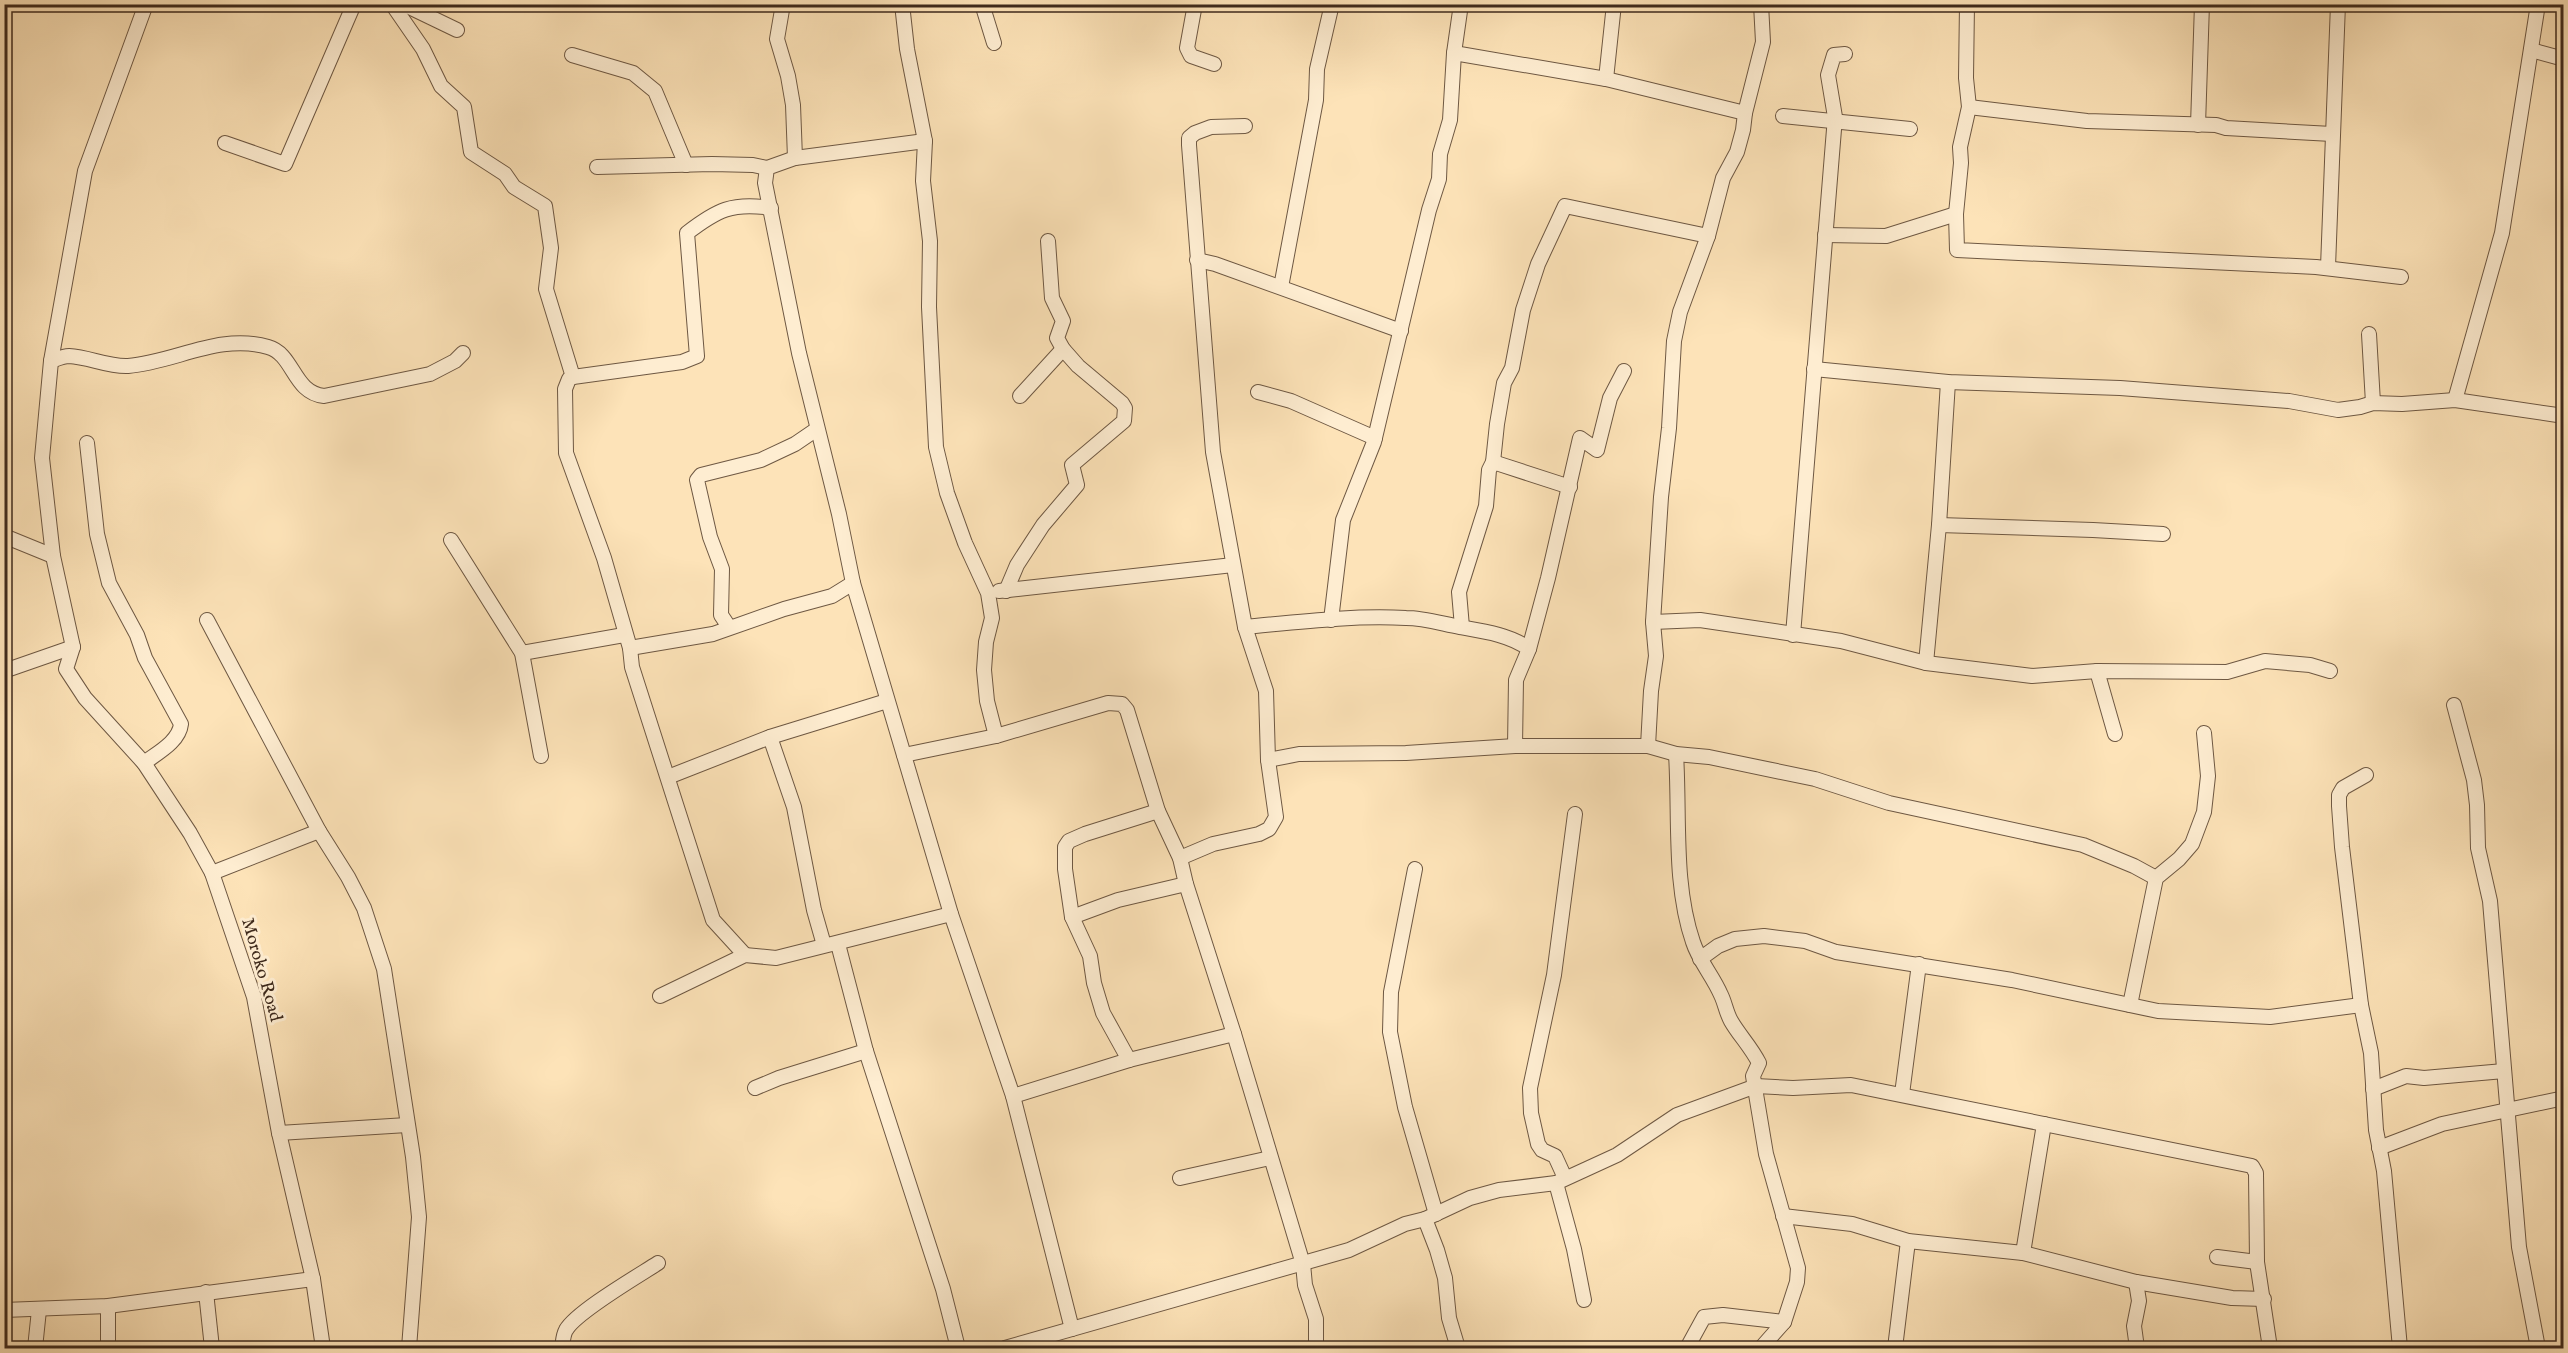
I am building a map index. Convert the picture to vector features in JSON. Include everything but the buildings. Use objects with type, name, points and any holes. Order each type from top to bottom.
[{"type":"street","points":[[4,670],[73,646],[53,556],[42,458],[51,360],[85,171],[146,4]]},
{"type":"street","points":[[225,143],[285,164],[354,4]]},
{"type":"street","points":[[392,4],[423,49],[441,86],[464,107],[471,152],[505,174],[514,187],[545,206],[551,248],[546,289],[573,377]]},
{"type":"street","points":[[403,4],[457,30]]},
{"type":"street","points":[[783,4],[777,39],[788,76],[793,105],[795,158]]},
{"type":"street","points":[[902,4],[907,49],[925,141],[923,182],[930,241],[929,307],[936,447],[947,493],[965,543],[988,592],[992,618],[986,642],[984,670],[987,701],[996,736]]},
{"type":"street","points":[[982,4],[994,43]]},
{"type":"street","points":[[1195,4],[1187,48],[1191,56],[1214,64]]},
{"type":"street","points":[[1281,287],[1290,228],[1316,100],[1319,58],[1332,4]]},
{"type":"street","points":[[1331,620],[1343,520],[1375,438],[1429,210],[1439,179],[1440,154],[1450,120],[1454,53],[1461,4]]},
{"type":"street","points":[[1606,80],[1614,4]]},
{"type":"street","points":[[1648,746],[1651,691],[1656,656],[1653,622],[1661,497],[1670,428],[1674,341],[1680,312],[1708,236],[1723,178],[1737,152],[1744,113],[1763,42],[1761,4]]},
{"type":"street","points":[[1967,4],[1966,78],[1969,107],[1960,147],[1961,163],[1956,214],[1957,250],[2328,267],[2401,277]]},
{"type":"street","points":[[2198,125],[2202,4]]},
{"type":"street","points":[[2328,267],[2338,4]]},
{"type":"street","points":[[2455,400],[2502,233],[2538,4]]},
{"type":"street","points":[[2531,50],[2564,59]]},
{"type":"street","points":[[1454,53],[1606,80],[1744,113]]},
{"type":"street","points":[[1793,635],[1835,117],[1828,75],[1834,55],[1845,54]]},
{"type":"street","points":[[572,56],[633,74],[655,91],[686,165]]},
{"type":"street","points":[[1969,107],[2087,122],[2198,125],[2332,134]]},
{"type":"street","points":[[1783,116],[1910,129]]},
{"type":"street","points":[[1180,858],[1213,844],[1269,829],[1276,817],[1268,760],[1266,691],[1245,627],[1213,452],[1189,138],[1211,127],[1245,126]]},
{"type":"street","points":[[597,167],[753,165],[767,168],[795,158],[925,141]]},
{"type":"street","points":[[767,168],[765,183],[817,429],[839,514],[853,583],[951,914],[1013,1096],[1072,1329]]},
{"type":"street","points":[[745,955],[713,920],[632,667],[604,558],[566,453],[565,389],[569,379],[573,377],[682,362],[697,356],[687,233],[707,218],[734,206],[771,208]]},
{"type":"street","points":[[1462,627],[1459,592],[1486,506],[1489,470],[1493,462],[1504,383],[1512,368],[1523,310],[1538,264],[1565,206],[1708,236]]},
{"type":"street","points":[[1825,235],[1886,236],[1956,214]]},
{"type":"street","points":[[1006,591],[1017,565],[1042,525],[1077,485],[1072,465],[1124,421],[1126,415],[1122,403],[1062,349],[1057,338],[1063,321],[1052,298],[1048,241]]},
{"type":"street","points":[[1197,260],[1401,330]]},
{"type":"street","points":[[2369,334],[2373,403]]},
{"type":"street","points":[[51,360],[68,356],[125,366],[146,364],[237,342],[274,350],[290,366],[302,385],[311,393],[324,396],[430,374],[455,361],[463,353]]},
{"type":"street","points":[[1020,396],[1062,349]]},
{"type":"street","points":[[1814,369],[1948,382],[2120,388],[2289,401],[2338,410],[2373,403],[2403,404],[2455,400],[2564,416]]},
{"type":"street","points":[[1515,746],[1516,680],[1529,649],[1580,438],[1598,450],[1610,398],[1624,371]]},
{"type":"street","points":[[1926,663],[1939,525],[1948,382]]},
{"type":"street","points":[[1258,392],[1291,401],[1375,438]]},
{"type":"street","points":[[729,627],[721,615],[722,569],[710,537],[697,480],[701,475],[762,460],[795,444],[817,429]]},
{"type":"street","points":[[87,443],[97,534],[109,583],[136,635],[145,658],[181,724],[180,731],[172,741],[144,763]]},
{"type":"street","points":[[1493,462],[1570,487]]},
{"type":"street","points":[[1939,525],[2163,534]]},
{"type":"street","points":[[4,536],[53,556]]},
{"type":"street","points":[[452,540],[522,653],[541,756]]},
{"type":"street","points":[[988,592],[1233,565]]},
{"type":"street","points":[[522,653],[713,634],[729,627],[832,596],[853,583]]},
{"type":"street","points":[[1245,627],[1331,620],[1407,618],[1482,630],[1510,640],[1518,640],[1529,649]]},
{"type":"street","points":[[207,620],[319,831],[348,877],[364,908],[384,969],[413,1157],[419,1217],[409,1348]]},
{"type":"street","points":[[1653,622],[1700,620],[1841,641],[1926,663],[2032,676],[2097,671],[2227,672],[2265,661],[2310,665],[2330,671]]},
{"type":"street","name":"Moroko Road","points":[[73,646],[66,669],[85,698],[144,763],[190,832],[212,873],[254,997],[279,1133],[313,1279],[323,1348]]},
{"type":"street","points":[[2097,671],[2115,734]]},
{"type":"street","points":[[668,777],[770,737],[887,701]]},
{"type":"street","points":[[904,755],[996,736],[1108,703],[1122,704],[1127,710],[1158,811],[1180,858],[1303,1264],[1305,1285],[1316,1319],[1316,1348]]},
{"type":"street","points":[[2454,705],[2474,780],[2478,848],[2490,901],[2519,1247],[2538,1348]]},
{"type":"street","points":[[2130,1005],[2156,878],[2180,859],[2192,844],[2204,812],[2208,776],[2204,733]]},
{"type":"street","points":[[770,737],[794,807],[814,910],[831,944],[943,1289],[958,1348]]},
{"type":"street","points":[[1268,760],[1299,754],[1406,753],[1515,746],[1648,746],[1676,754],[1709,757],[1815,779],[1888,803],[2083,845],[2134,866],[2156,878]]},
{"type":"street","points":[[909,770],[930,751]]},
{"type":"street","points":[[1676,754],[1679,800],[1678,852],[1686,918],[1700,959],[1721,995],[1731,1022],[1751,1048],[1758,1063],[1753,1076],[1766,1154],[1798,1268],[1797,1282],[1784,1322],[1761,1348]]},
{"type":"street","points":[[2366,775],[2343,788],[2339,806],[2361,1005],[2372,1053],[2373,1089],[2379,1148],[2384,1171],[2400,1348]]},
{"type":"street","points":[[1129,1060],[1103,1012],[1094,983],[1090,957],[1072,917],[1065,869],[1066,843],[1085,834],[1158,811]]},
{"type":"street","points":[[1575,814],[1554,975],[1530,1088],[1531,1113],[1538,1144],[1542,1150],[1556,1156],[1584,1300]]},
{"type":"street","points":[[212,873],[319,831]]},
{"type":"street","points":[[1415,869],[1391,992],[1390,1032],[1445,1278],[1449,1318],[1458,1348]]},
{"type":"street","points":[[1072,917],[1118,900],[1186,884]]},
{"type":"street","points":[[660,996],[745,955],[776,958],[951,914]]},
{"type":"street","points":[[1700,959],[1718,946],[1735,939],[1764,936],[1805,941],[1836,952],[2012,980],[2158,1011],[2270,1017],[2361,1005]]},
{"type":"street","points":[[1902,1094],[1919,964]]},
{"type":"street","points":[[1013,1096],[1129,1060],[1234,1034]]},
{"type":"street","points":[[755,1088],[779,1078],[866,1051]]},
{"type":"street","points":[[2373,1089],[2406,1076],[2424,1078],[2504,1071]]},
{"type":"street","points":[[1005,1348],[1349,1250],[1470,1198],[1499,1190],[1560,1180],[1617,1155],[1677,1115],[1756,1086],[1793,1088],[1851,1085],[2252,1166],[2256,1173],[2257,1262],[2270,1348]]},
{"type":"street","points":[[2379,1148],[2442,1124],[2564,1098]]},
{"type":"street","points":[[2023,1254],[2044,1124]]},
{"type":"street","points":[[279,1133],[407,1125]]},
{"type":"street","points":[[1180,1178],[1270,1158]]},
{"type":"street","points":[[1783,1216],[1852,1224],[1908,1241],[2023,1254],[2136,1282],[2232,1298],[2264,1299]]},
{"type":"street","points":[[1895,1348],[1908,1241]]},
{"type":"street","points":[[2217,1257],[2257,1262]]},
{"type":"street","points":[[562,1348],[566,1329],[572,1323],[600,1300],[658,1263]]},
{"type":"street","points":[[4,1310],[108,1306],[313,1279]]},
{"type":"street","points":[[2136,1282],[2139,1301],[2134,1326],[2137,1348]]},
{"type":"street","points":[[206,1293],[212,1348]]},
{"type":"street","points":[[108,1306],[108,1348]]},
{"type":"street","points":[[35,1348],[39,1310]]},
{"type":"street","points":[[1687,1348],[1704,1317],[1723,1315],[1784,1322]]}]
